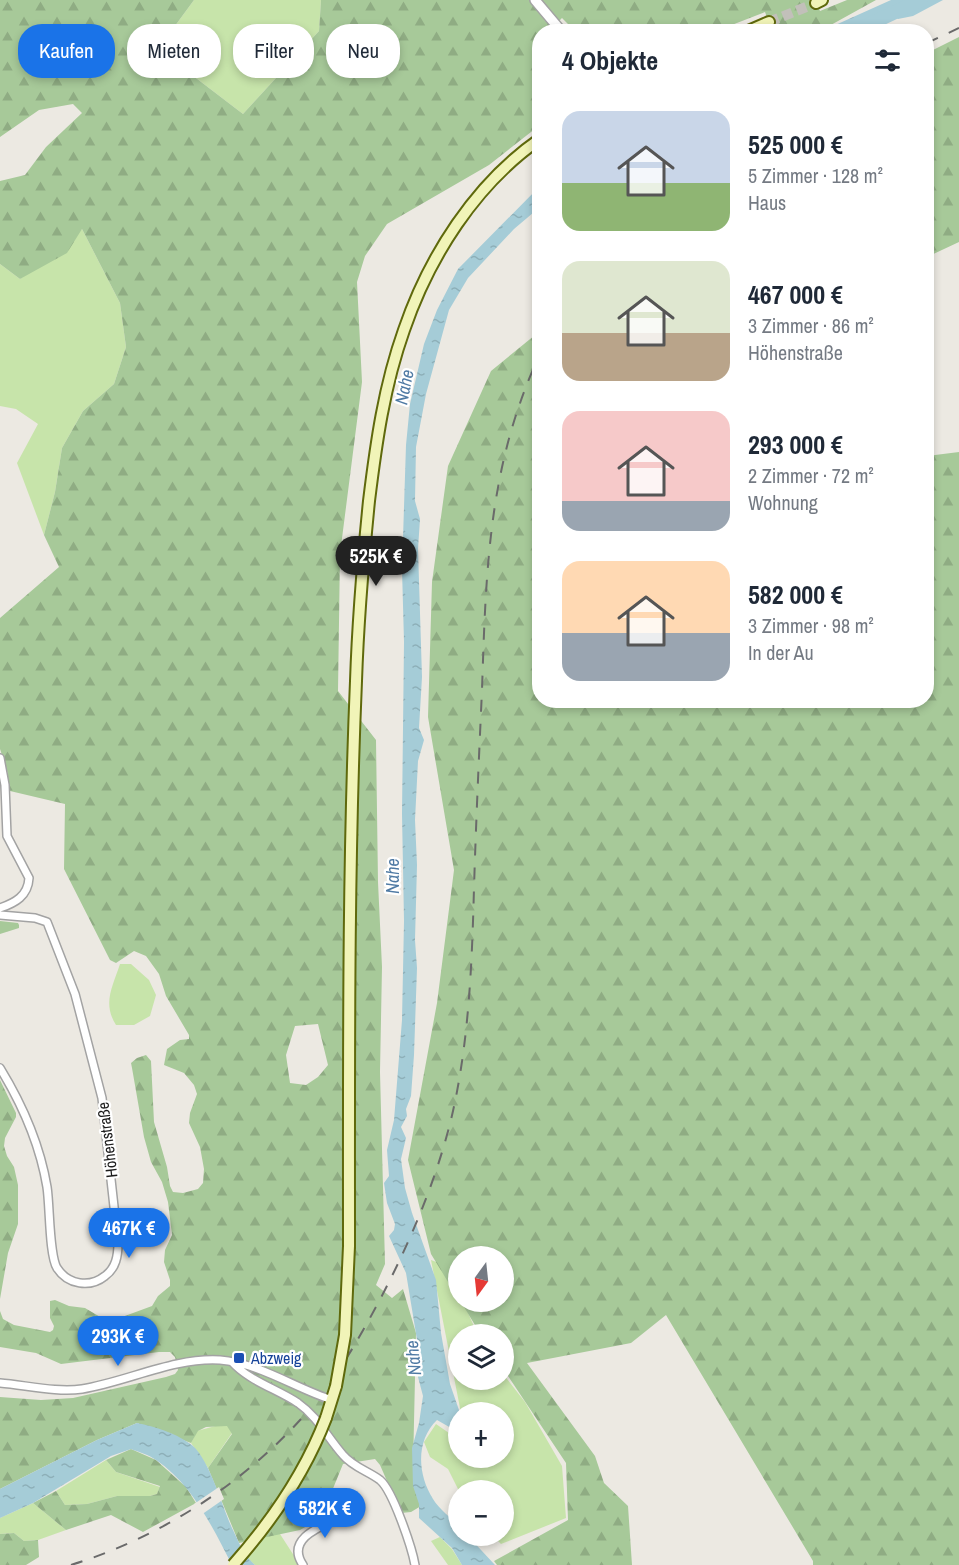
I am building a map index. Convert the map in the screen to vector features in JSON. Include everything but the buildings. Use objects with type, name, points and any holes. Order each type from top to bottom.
[{"type":"main road","points":[[764,24],[769,22]]},
{"type":"main road","points":[[233,1565],[287,1496],[310,1455],[332,1400],[345,1335],[348,1293],[353,768],[358,633],[366,527],[382,410],[403,332],[420,288],[442,247],[483,193],[532,146]]},
{"type":"street","points":[[535,0],[555,24]]},
{"type":"street","points":[[0,758],[5,785],[7,836],[27,871],[28,884],[22,897],[0,908]]},
{"type":"street","name":"Höhenstraße","points":[[0,915],[35,918],[47,922],[75,994],[98,1079],[105,1118],[118,1252],[112,1270],[98,1281],[83,1284],[75,1282],[57,1268],[53,1252],[48,1193],[38,1151],[23,1112],[0,1068]]},
{"type":"street","points":[[0,1383],[75,1390],[199,1361],[232,1362],[259,1370],[332,1400]]},
{"type":"street","points":[[232,1362],[244,1373],[305,1408],[319,1422],[343,1455],[356,1466],[380,1480],[387,1489],[403,1527],[415,1565]]},
{"type":"street","points":[[303,1565],[299,1559],[298,1547],[303,1536],[345,1515]]},
{"type":"green space","points":[[0,0],[194,0],[176,24],[127,24],[127,78],[196,78],[243,114],[276,78],[314,78],[314,36],[319,31],[321,0],[815,0],[820,11],[847,0],[876,0],[833,24],[769,24],[765,12],[734,24],[568,24],[562,18],[556,24],[532,24],[532,131],[489,165],[387,224],[365,256],[357,282],[362,382],[340,554],[338,691],[376,740],[382,967],[380,1072],[385,1264],[376,1285],[392,1298],[403,1289],[416,1333],[413,1467],[421,1506],[411,1512],[401,1513],[380,1465],[375,1459],[343,1464],[321,1518],[300,1530],[239,1543],[208,1468],[232,1434],[227,1426],[206,1427],[198,1431],[191,1443],[137,1423],[97,1440],[0,1489],[0,1397],[41,1400],[73,1398],[166,1377],[175,1374],[178,1370],[175,1357],[170,1352],[61,1364],[36,1353],[0,1347],[0,1311],[3,1319],[14,1325],[50,1332],[54,1326],[50,1318],[50,1301],[55,1300],[69,1306],[85,1308],[102,1318],[114,1320],[152,1306],[158,1296],[170,1286],[164,1262],[165,1250],[172,1235],[168,1202],[162,1182],[151,1162],[144,1137],[131,1063],[137,1058],[146,1055],[151,1061],[154,1122],[173,1192],[183,1193],[198,1189],[203,1183],[204,1169],[200,1147],[189,1123],[197,1094],[194,1085],[184,1073],[164,1065],[167,1049],[180,1040],[189,1039],[189,1035],[166,996],[159,974],[146,956],[134,951],[116,963],[110,960],[64,869],[65,804],[10,791],[7,770],[0,749],[0,618],[59,567],[44,535],[55,492],[62,448],[83,411],[114,384],[126,347],[120,303],[82,229],[67,253],[20,279],[0,264],[0,181],[25,175],[46,147],[82,113],[73,104],[39,110],[0,137]],"holes":[[[318,1024],[328,1065],[318,1077],[306,1085],[290,1083],[286,1055],[295,1026]]]},
{"type":"green space","points":[[194,0],[321,0],[319,31],[314,36],[314,24],[233,24],[233,78],[276,78],[243,114],[196,78],[221,78],[221,24],[176,24]]},
{"type":"green space","points":[[959,37],[959,242],[934,254],[934,50]]},
{"type":"green space","points":[[82,229],[120,303],[126,347],[114,384],[83,411],[62,448],[55,492],[44,535],[17,463],[38,424],[16,409],[0,406],[0,264],[20,279]]},
{"type":"green space","points":[[532,338],[532,708],[934,708],[934,455],[959,452],[959,1565],[813,1565],[813,1561],[666,1315],[631,1343],[527,1363],[595,1456],[604,1483],[628,1506],[632,1565],[497,1565],[494,1561],[568,1520],[566,1463],[514,1385],[514,1324],[474,1324],[467,1312],[514,1312],[514,1246],[448,1246],[448,1282],[431,1254],[408,1160],[437,1003],[454,870],[428,717],[432,582],[448,466],[491,371]]},
{"type":"green space","points":[[0,921],[18,923],[19,928],[0,934]]},
{"type":"green space","points":[[120,964],[131,964],[149,980],[156,995],[150,1016],[134,1025],[116,1025],[110,1009],[110,995]]},
{"type":"green space","points":[[0,1080],[16,1113],[4,1146],[14,1167],[18,1185],[18,1224],[8,1253],[0,1299]]},
{"type":"green space","points":[[431,1260],[448,1268],[448,1312],[468,1312],[473,1324],[448,1324],[448,1347]]},
{"type":"green space","points":[[514,1388],[525,1402],[562,1466],[566,1518],[514,1539],[514,1480],[454,1480],[448,1469],[430,1457],[424,1442],[436,1424],[448,1432],[448,1468],[514,1468],[514,1402],[459,1402],[456,1390],[514,1390]]},
{"type":"green space","points":[[219,1425],[228,1426],[232,1433],[208,1468],[191,1443],[197,1431]]},
{"type":"green space","points":[[131,1449],[156,1460],[186,1487],[196,1503],[143,1532],[111,1515],[66,1530],[33,1503],[56,1491],[65,1505],[87,1504],[117,1496],[157,1494],[160,1486],[116,1472],[106,1460]]},
{"type":"green space","points":[[106,1460],[116,1472],[160,1487],[157,1494],[117,1496],[87,1504],[65,1505],[56,1491]]},
{"type":"green space","points":[[33,1503],[66,1530],[38,1540],[24,1541],[14,1533],[0,1534],[0,1518]]},
{"type":"green space","points":[[265,1521],[280,1534],[300,1565],[255,1565],[245,1556]]},
{"type":"green space","points":[[14,1533],[24,1541],[38,1540],[39,1557],[26,1565],[0,1565],[0,1534]]},
{"type":"green space","points":[[440,1537],[452,1549],[462,1565],[448,1565],[431,1541]]},
{"type":"water","points":[[891,0],[943,0],[913,16],[898,19],[889,11],[862,24],[838,24]]},
{"type":"water","points":[[532,194],[532,214],[514,229],[468,278],[449,310],[426,394],[416,447],[415,501],[420,519],[418,549],[422,677],[419,728],[424,740],[418,761],[415,820],[417,968],[414,1055],[411,1096],[406,1109],[407,1116],[401,1127],[406,1138],[401,1159],[405,1188],[412,1213],[436,1280],[441,1333],[448,1373],[448,1390],[452,1390],[456,1402],[448,1402],[448,1426],[437,1420],[430,1428],[422,1447],[421,1458],[428,1489],[436,1503],[448,1516],[448,1544],[419,1518],[419,1504],[413,1486],[412,1448],[423,1396],[418,1377],[421,1364],[406,1273],[389,1236],[395,1224],[387,1203],[384,1183],[389,1176],[387,1150],[394,1120],[402,1020],[404,642],[402,569],[406,445],[410,404],[424,344],[437,310],[458,269]]},
{"type":"water","points":[[137,1423],[171,1433],[196,1449],[209,1470],[240,1544],[255,1565],[232,1565],[200,1508],[180,1481],[156,1460],[131,1449],[111,1456],[33,1503],[0,1518],[0,1489],[97,1440]]},
{"type":"water","points":[[450,1546],[477,1546],[495,1565],[462,1565]]},
{"type":"pier","points":[[219,1487],[224,1499],[201,1515],[194,1504]]},
{"type":"waterway","name":"Nahe","points":[[870,24],[921,0]]},
{"type":"tunnel","points":[[769,22],[816,3]]},
{"type":"railway","points":[[934,40],[959,28]]},
{"type":"railway","points":[[346,1359],[395,1271],[423,1207],[435,1175],[453,1111],[463,1056],[471,973],[488,561],[500,478],[510,437],[532,373]]},
{"type":"railway","points":[[71,1565],[135,1540],[195,1507],[251,1467],[301,1419]]},
{"type":"place","name":"Abzweig","points":[[239,1358]]}]
